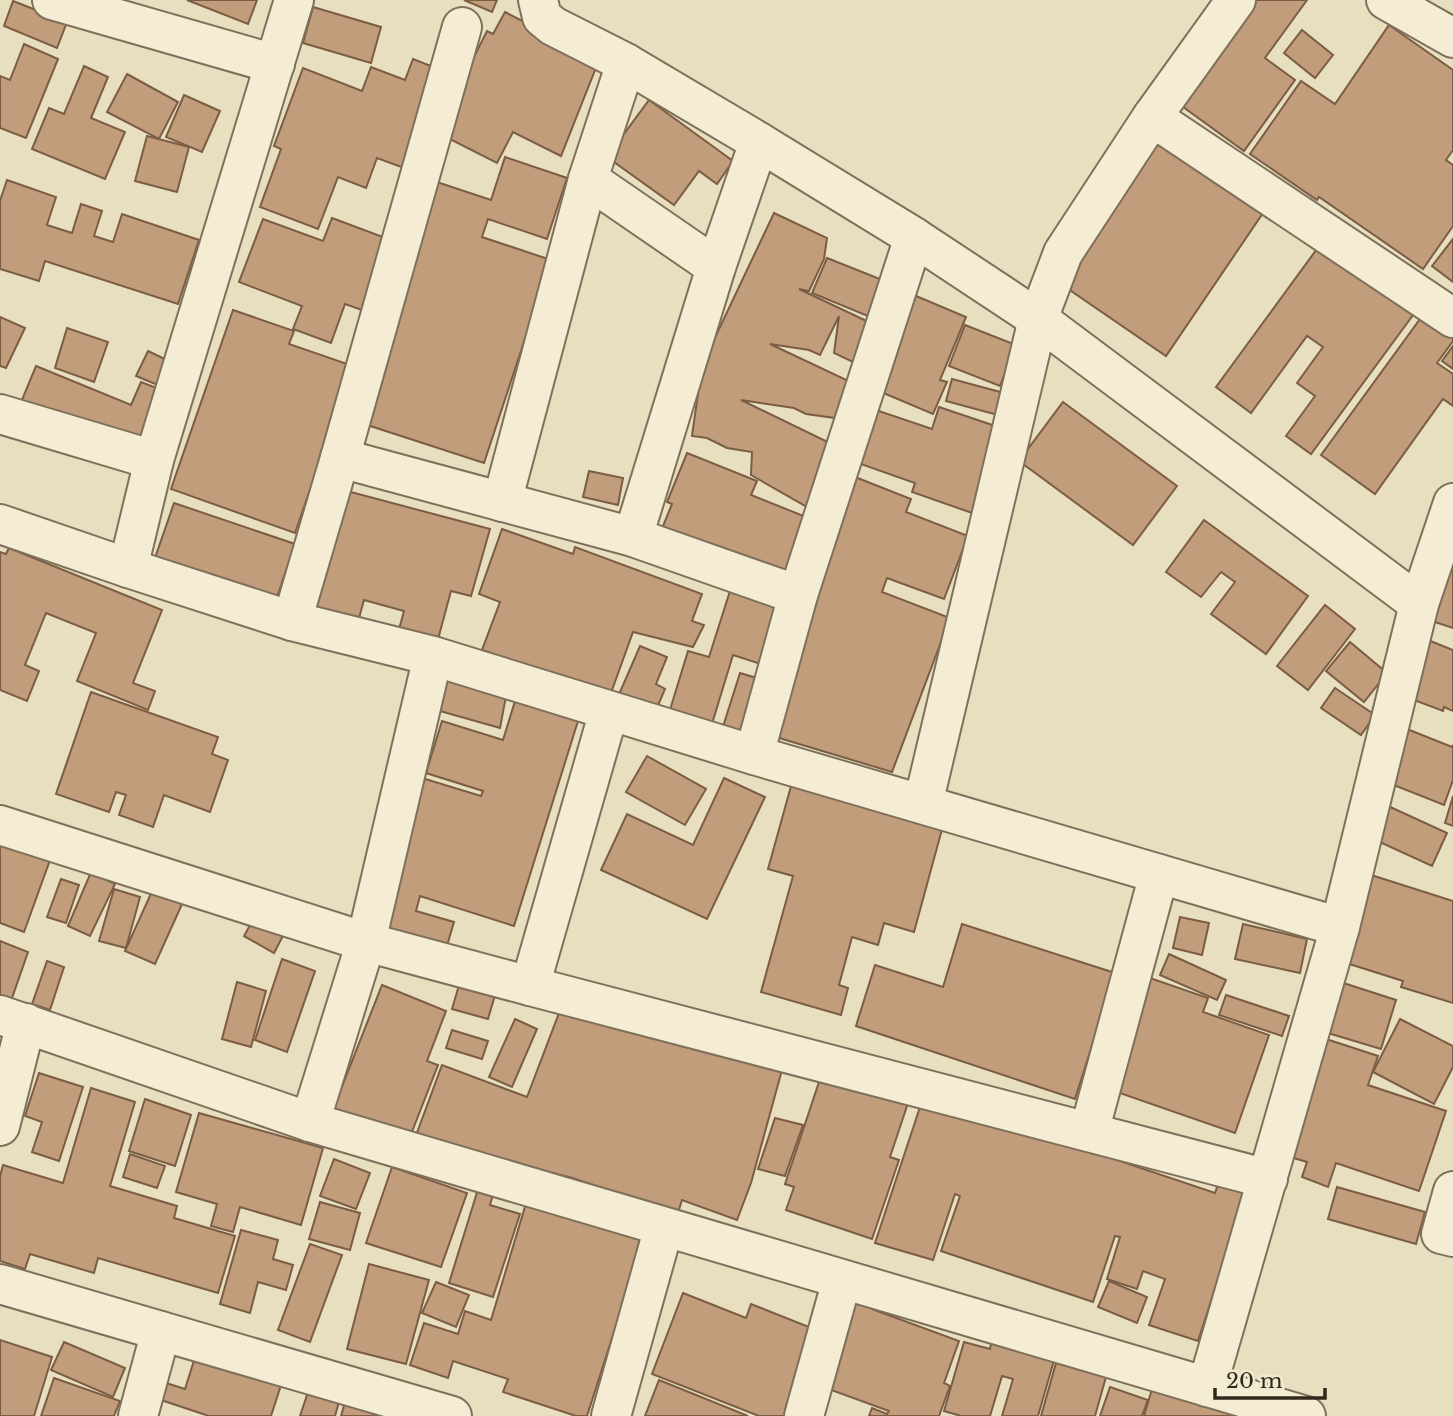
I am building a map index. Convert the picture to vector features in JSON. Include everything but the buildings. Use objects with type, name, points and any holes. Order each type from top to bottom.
[{"type":"street","points":[[52,0],[275,64]]},
{"type":"street","points":[[128,568],[153,460],[294,0]]},
{"type":"street","points":[[538,0],[542,17],[553,26],[626,63],[759,142],[914,237],[1038,318],[1419,604]]},
{"type":"street","points":[[923,804],[1038,318],[1063,253],[1152,117],[1236,0]]},
{"type":"street","points":[[1386,0],[1453,38]]},
{"type":"street","points":[[292,621],[462,27]]},
{"type":"street","points":[[502,502],[588,179],[626,63]]},
{"type":"street","points":[[1152,117],[1453,318]]},
{"type":"street","points":[[633,537],[716,267],[759,142]]},
{"type":"street","points":[[588,179],[716,267]]},
{"type":"street","points":[[754,755],[798,595],[914,237]]},
{"type":"street","points":[[0,414],[153,460]]},
{"type":"street","points":[[340,458],[633,537],[798,595]]},
{"type":"street","points":[[1207,1387],[1340,927],[1419,604],[1453,503]]},
{"type":"street","points":[[0,524],[292,621],[433,656],[754,755],[1340,927]]},
{"type":"street","points":[[310,1122],[366,942],[433,656]]},
{"type":"street","points":[[530,986],[610,711]]},
{"type":"street","points":[[0,825],[366,942],[1268,1179]]},
{"type":"street","points":[[1089,1132],[1159,874]]},
{"type":"street","points":[[0,1126],[13,1019],[310,1122],[1306,1416]]},
{"type":"street","points":[[1453,1191],[1441,1234],[1453,1237]]},
{"type":"street","points":[[611,1416],[664,1227]]},
{"type":"street","points":[[804,1416],[842,1280]]},
{"type":"street","points":[[0,1284],[452,1416]]},
{"type":"street","points":[[138,1416],[161,1331]]}]
